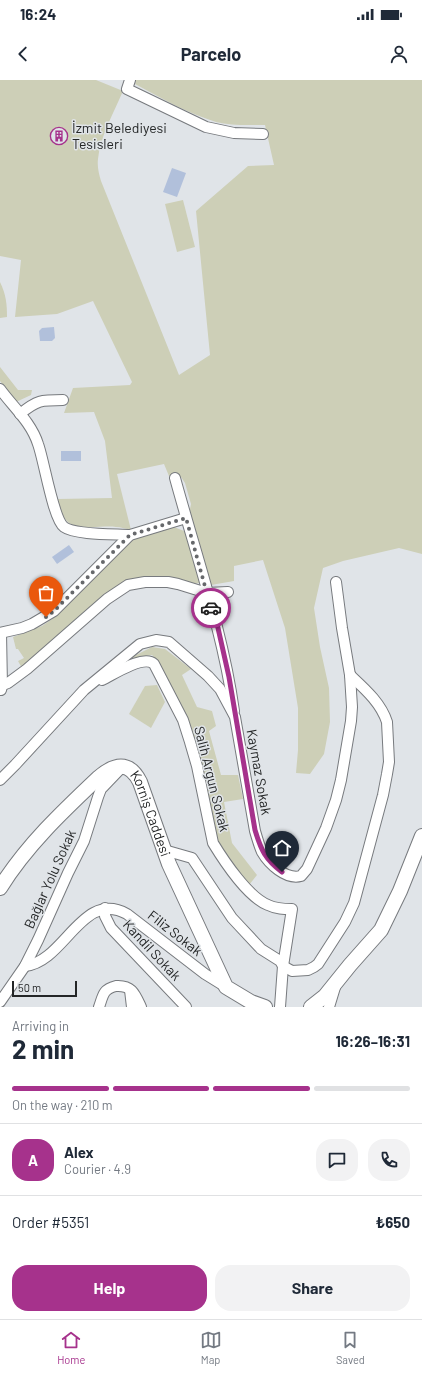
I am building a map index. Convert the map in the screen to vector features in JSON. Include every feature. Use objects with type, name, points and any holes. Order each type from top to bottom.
[{"type":"main road","name":"Korniş Caddesi","points":[[0,888],[33,843],[79,796],[104,773],[124,766],[133,771],[140,782],[174,874],[226,987]]},
{"type":"main road","points":[[311,1007],[320,1001],[337,982],[372,941],[386,921],[422,836]]},
{"type":"main road","points":[[226,987],[251,1002],[265,1007]]},
{"type":"street","points":[[130,80],[127,89],[206,127],[234,133],[263,134]]},
{"type":"street","points":[[0,389],[31,428],[38,443],[54,507],[61,524],[66,528],[76,531],[130,535],[186,518]]},
{"type":"street","points":[[20,414],[36,402],[43,400],[63,400]]},
{"type":"street","points":[[175,478],[218,628],[229,677],[235,717]]},
{"type":"street","points":[[1,688],[0,633],[32,624],[54,611],[130,535]]},
{"type":"street","points":[[1,688],[28,669],[107,600],[128,585],[145,582],[168,582],[207,593],[228,592]]},
{"type":"street","name":"Kaymaz Sokak","points":[[0,780],[84,690],[140,644],[149,641],[163,640],[175,646],[214,682],[235,717],[259,845],[267,859],[280,870],[292,877],[301,876],[307,869],[331,816],[341,780],[351,721],[352,707],[350,675],[336,582]]},
{"type":"street","name":"Salih Argun Sokak","points":[[84,690],[138,662],[148,661],[154,664],[183,720],[197,766],[209,828],[214,843],[241,882],[256,898],[273,907],[292,909],[283,966]]},
{"type":"street","points":[[164,850],[192,858],[232,918],[261,950],[280,961],[283,966],[292,971],[308,970],[314,967],[324,956],[345,922],[354,903],[389,767],[387,722],[382,709],[350,675]]},
{"type":"street","name":"Bağlar Yolu Sokak","points":[[0,1002],[25,966],[38,940],[84,841],[98,797],[106,784],[124,766]]},
{"type":"street","points":[[25,966],[32,965],[43,959],[91,913],[105,908]]},
{"type":"street","name":"Filiz Sokak","points":[[105,908],[116,909],[127,914],[205,974],[226,987]]},
{"type":"street","name":"Kandil Sokak","points":[[105,908],[106,916],[111,928],[186,1007]]},
{"type":"street","points":[[280,1007],[283,966]]},
{"type":"street","points":[[329,1007],[337,982]]},
{"type":"street","points":[[99,1007],[104,994],[108,989],[123,986],[129,988],[135,995],[141,1007]]},
{"type":"street","points":[[129,988],[132,1007]]},
{"type":"green space","points":[[0,80],[96,80],[123,91],[101,142],[98,170],[101,181],[179,375],[210,355],[196,211],[248,166],[274,165],[265,125],[240,125],[216,122],[174,105],[135,84],[136,80],[422,80],[422,554],[399,548],[343,561],[323,568],[314,608],[320,647],[329,688],[330,722],[324,754],[310,774],[296,773],[298,750],[298,708],[285,628],[263,560],[234,566],[234,581],[211,585],[189,514],[191,504],[185,483],[181,477],[177,475],[169,476],[164,464],[117,474],[131,530],[118,527],[81,527],[69,523],[62,515],[58,499],[112,498],[105,441],[94,412],[64,413],[73,388],[130,385],[132,382],[93,301],[57,314],[15,317],[21,260],[0,256]]},
{"type":"green space","points":[[183,200],[195,247],[177,252],[165,204]]},
{"type":"green space","points":[[0,282],[6,299],[7,317],[0,318]]},
{"type":"green space","points":[[0,367],[18,390],[32,390],[31,395],[16,402],[0,381]]},
{"type":"green space","points":[[174,527],[184,531],[187,534],[200,583],[175,579],[155,578],[143,578],[124,582],[23,670],[18,661],[24,658],[18,649],[16,649],[13,637],[42,626],[55,617],[131,540]]},
{"type":"green space","points":[[152,647],[165,649],[191,669],[182,675],[197,707],[212,711],[216,726],[209,731],[221,775],[238,775],[243,799],[224,802],[232,843],[257,875],[249,885],[220,846],[169,683],[157,660],[152,655],[128,659]]},
{"type":"green space","points":[[157,685],[165,702],[151,728],[129,714],[145,686]]},
{"type":"water","points":[[172,168],[186,173],[177,197],[163,192]]},
{"type":"water","points":[[54,327],[55,338],[52,341],[40,341],[39,331],[42,328]]},
{"type":"water","points":[[61,451],[81,451],[81,461],[61,461]]},
{"type":"water","points":[[69,545],[74,552],[57,564],[52,557]]},
{"type":"way so far","points":[[46,617],[54,611],[130,535],[186,518],[211,608]]},
{"type":"place","name":"İzmit Belediyesi Tesisleri","points":[[59,136]]},
{"type":"route","points":[[211,608],[218,628],[229,677],[255,830],[259,845],[267,859],[282,872]]}]
